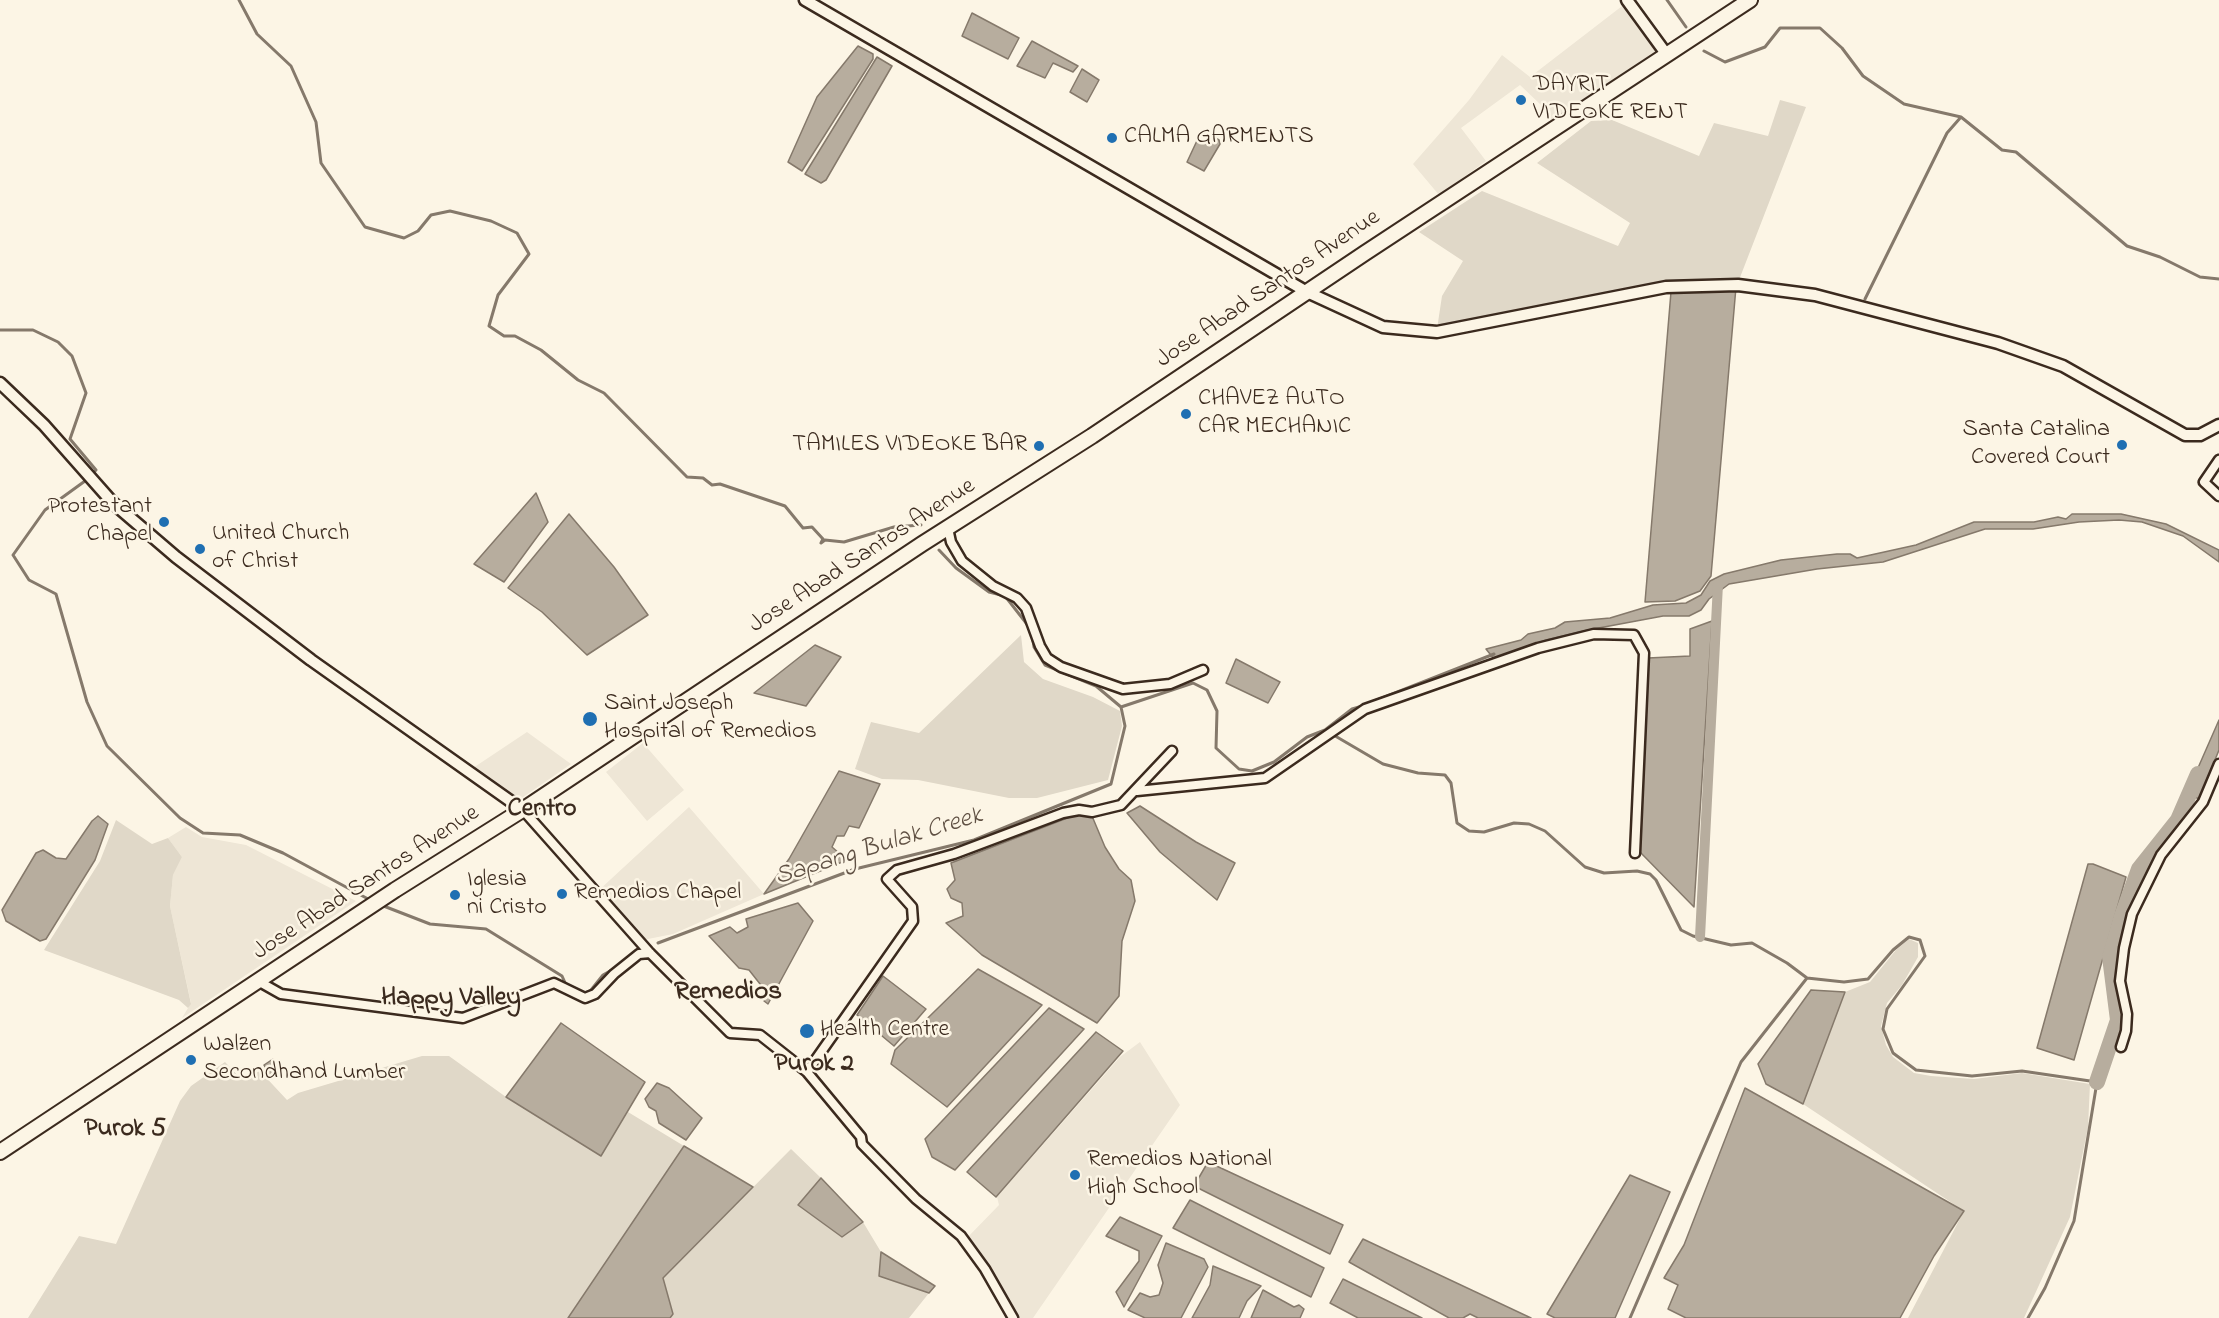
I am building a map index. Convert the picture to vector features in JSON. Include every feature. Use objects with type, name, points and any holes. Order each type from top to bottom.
[{"type":"highway","name":"Jose Abad Santos Avenue","points":[[0,1152],[364,910],[523,810],[948,528],[1092,436],[1750,0]]},
{"type":"street","points":[[805,0],[1307,292],[1383,327],[1437,332],[1666,287],[1737,285],[1815,295],[1998,343],[2062,366],[2185,435],[2200,435],[2219,425]]},
{"type":"street","points":[[1627,0],[1667,55]]},
{"type":"street","points":[[0,383],[36,417],[113,502],[176,557],[311,660],[523,810],[650,953],[730,1033],[760,1035],[807,1072],[861,1137],[862,1144],[916,1199],[961,1236],[985,1269],[1013,1318]]},
{"type":"street","points":[[2219,460],[2204,482],[2219,496]]},
{"type":"street","points":[[948,528],[951,542],[962,561],[993,586],[1017,598],[1026,608],[1043,652],[1047,658],[1061,667],[1123,689],[1170,684],[1203,670]]},
{"type":"street","points":[[1137,791],[1265,778],[1365,709],[1539,648],[1594,634],[1634,635],[1644,653],[1635,853]]},
{"type":"street","points":[[807,1072],[912,921],[912,907],[887,879],[897,870],[954,854],[1063,813],[1079,810],[1092,812],[1121,805],[1137,791],[1172,751]]},
{"type":"street","points":[[2121,1047],[2126,1030],[2127,1014],[2120,981],[2124,948],[2133,914],[2161,855],[2203,802],[2219,764]]},
{"type":"street","points":[[258,981],[281,994],[463,1018],[554,983],[558,983],[577,996],[591,996],[639,954],[650,953]]},
{"type":"shaded area","points":[[1626,3],[1654,46],[1655,53],[1549,121],[1541,105],[1520,85],[1461,128],[1486,161],[1439,195],[1413,164],[1469,100],[1502,55],[1530,77]]},
{"type":"shaded area","points":[[972,13],[1019,38],[1008,59],[962,36]]},
{"type":"shaded area","points":[[1032,41],[1078,66],[1073,72],[1053,63],[1045,78],[1017,66]]},
{"type":"shaded area","points":[[858,46],[873,54],[873,59],[802,171],[788,162],[817,97]]},
{"type":"shaded area","points":[[877,57],[892,66],[826,180],[821,183],[805,174]]},
{"type":"shaded area","points":[[1082,69],[1099,80],[1087,102],[1070,92]]},
{"type":"shaded area","points":[[1780,100],[1806,107],[1739,280],[1667,282],[1437,329],[1442,296],[1463,261],[1419,232],[1482,191],[1618,246],[1630,223],[1537,163],[1591,121],[1612,120],[1699,156],[1714,123],[1768,136]]},
{"type":"shaded area","points":[[1202,130],[1219,140],[1220,144],[1204,171],[1187,162]]},
{"type":"shaded area","points":[[1736,287],[1711,576],[1700,591],[1675,601],[1645,602],[1671,292]]},
{"type":"shaded area","points":[[536,493],[548,522],[504,582],[474,564]]},
{"type":"shaded area","points":[[569,514],[614,567],[648,615],[587,655],[542,612],[508,588]]},
{"type":"shaded area","points":[[2072,514],[2121,514],[2166,524],[2219,550],[2219,562],[2183,536],[2142,522],[2119,520],[2079,522],[2033,529],[1985,529],[1883,562],[1817,569],[1729,584],[1709,599],[1701,610],[1689,616],[1663,616],[1588,630],[1546,640],[1494,659],[1486,649],[1521,640],[1528,634],[1555,628],[1565,622],[1610,618],[1653,605],[1686,603],[1701,595],[1710,581],[1724,574],[1781,560],[1837,554],[1850,554],[1857,558],[1916,545],[1974,522],[2034,522],[2058,517],[2066,519]]},
{"type":"shaded area","points":[[1712,621],[1694,907],[1638,850],[1648,658],[1690,656],[1690,629]]},
{"type":"shaded area","points":[[1021,635],[1024,662],[1043,679],[1093,697],[1120,711],[1122,726],[1108,780],[1037,798],[1009,798],[918,780],[882,779],[855,769],[871,722],[919,733]]},
{"type":"shaded area","points":[[815,645],[841,657],[806,706],[754,693]]},
{"type":"shaded area","points":[[1236,659],[1280,682],[1268,703],[1226,683]]},
{"type":"shaded area","points":[[2219,720],[2219,750],[2199,799],[2187,793]]},
{"type":"shaded area","points":[[527,732],[571,764],[516,802],[470,770]]},
{"type":"shaded area","points":[[643,743],[684,790],[647,821],[606,772]]},
{"type":"shaded area","points":[[839,771],[880,784],[859,828],[849,826],[844,836],[837,836],[832,847],[847,860],[764,894],[789,859]]},
{"type":"shaded area","points":[[1140,806],[1196,842],[1235,863],[1217,900],[1160,852],[1127,813]]},
{"type":"shaded area","points":[[689,807],[764,894],[673,934],[643,940],[598,891]]},
{"type":"shaded area","points":[[1075,815],[1092,816],[1105,847],[1119,869],[1131,880],[1135,901],[1122,941],[1119,996],[1097,1023],[982,955],[946,923],[963,916],[962,903],[951,898],[947,889],[955,880],[951,863]]},
{"type":"shaded area","points":[[98,816],[108,824],[95,860],[46,939],[40,941],[6,921],[2,910],[36,853],[43,850],[56,858],[66,859],[92,821]]},
{"type":"shaded area","points":[[116,820],[152,844],[168,838],[182,857],[173,875],[170,906],[191,1004],[188,1008],[179,1000],[44,950],[100,861]]},
{"type":"shaded area","points":[[186,827],[202,837],[246,845],[356,901],[182,1018],[191,1003],[170,906],[173,875],[182,857],[168,838]]},
{"type":"shaded area","points":[[2088,864],[2126,877],[2074,1060],[2037,1048]]},
{"type":"shaded area","points":[[798,903],[813,921],[768,1004],[764,1001],[764,989],[749,970],[739,968],[709,936],[730,927],[737,933],[748,927],[746,919]]},
{"type":"shaded area","points":[[1909,939],[1918,943],[1918,957],[1902,985],[1887,1003],[1881,1026],[1886,1045],[1893,1057],[1914,1073],[1931,1076],[1974,1079],[2022,1073],[2090,1084],[2088,1127],[2070,1217],[2024,1318],[1908,1318],[1964,1211],[1803,1104],[1845,992],[1870,982],[1896,950]]},
{"type":"shaded area","points":[[978,969],[1042,1005],[947,1107],[891,1064],[895,1050]]},
{"type":"shaded area","points":[[883,976],[926,1009],[894,1046],[857,1015]]},
{"type":"shaded area","points":[[1811,990],[1845,992],[1803,1104],[1766,1084],[1758,1064]]},
{"type":"shaded area","points":[[1049,1008],[1084,1029],[955,1170],[932,1157],[925,1139]]},
{"type":"shaded area","points":[[561,1023],[645,1082],[601,1156],[506,1097]]},
{"type":"shaded area","points":[[1096,1032],[1123,1051],[996,1197],[967,1172]]},
{"type":"shaded area","name":"Remedios National High School","points":[[1140,1042],[1180,1105],[1033,1318],[1016,1318],[966,1239],[999,1205],[997,1197],[1120,1057]]},
{"type":"shaded area","points":[[422,1056],[449,1056],[506,1097],[601,1156],[628,1112],[684,1146],[568,1318],[28,1318],[79,1236],[116,1244],[180,1101],[191,1086],[225,1062],[241,1079],[260,1071],[287,1100],[298,1093]]},
{"type":"shaded area","points":[[273,1059],[282,1072],[271,1079],[264,1065]]},
{"type":"shaded area","points":[[657,1083],[669,1088],[702,1118],[686,1140],[659,1123],[656,1111],[649,1107],[645,1099]]},
{"type":"shaded area","points":[[1745,1088],[1964,1211],[1934,1256],[1900,1318],[1686,1318],[1668,1309],[1678,1285],[1664,1278],[1684,1245]]},
{"type":"shaded area","points":[[684,1146],[753,1187],[663,1278],[673,1314],[670,1318],[568,1318]]},
{"type":"shaded area","points":[[791,1149],[821,1178],[799,1205],[842,1237],[863,1222],[881,1252],[879,1276],[929,1293],[909,1318],[670,1318],[673,1314],[663,1278]]},
{"type":"shaded area","points":[[1208,1162],[1343,1225],[1330,1254],[1194,1186]]},
{"type":"shaded area","points":[[1630,1175],[1670,1192],[1615,1318],[1555,1318],[1547,1314]]},
{"type":"shaded area","points":[[821,1178],[863,1222],[842,1237],[798,1205]]},
{"type":"shaded area","points":[[1190,1200],[1324,1268],[1311,1297],[1173,1228]]},
{"type":"shaded area","points":[[1120,1217],[1162,1236],[1124,1307],[1116,1292],[1139,1261],[1139,1251],[1106,1236]]},
{"type":"shaded area","points":[[1363,1239],[1531,1318],[1478,1318],[1470,1314],[1463,1318],[1449,1318],[1349,1262]]},
{"type":"shaded area","points":[[1166,1243],[1204,1259],[1208,1267],[1181,1318],[1145,1318],[1128,1310],[1140,1293],[1150,1297],[1159,1295],[1163,1283],[1158,1265]]},
{"type":"shaded area","points":[[881,1252],[935,1286],[929,1293],[879,1276]]},
{"type":"shaded area","points":[[1213,1266],[1261,1286],[1247,1301],[1239,1318],[1192,1318],[1210,1285]]},
{"type":"shaded area","points":[[1343,1279],[1422,1318],[1358,1318],[1330,1303]]},
{"type":"shaded area","points":[[1263,1290],[1294,1307],[1299,1305],[1304,1309],[1300,1318],[1251,1318]]},
{"type":"waterway","points":[[239,0],[257,34],[291,66],[316,122],[321,163],[365,227],[404,238],[418,231],[431,215],[450,211],[491,221],[517,233],[529,254],[498,295],[489,326],[504,336],[515,336],[541,350],[578,380],[604,393],[687,477],[703,478],[712,485],[720,484],[785,506],[803,528],[812,527],[823,539],[821,543],[825,540],[844,542],[894,527],[921,525]]},
{"type":"waterway","points":[[1667,0],[1686,27]]},
{"type":"waterway","points":[[1704,51],[1725,62],[1765,47],[1780,28],[1820,28],[1842,48],[1863,76],[1904,104],[1961,117],[2002,150],[2016,152],[2127,246],[2160,257],[2200,277],[2219,279]]},
{"type":"waterway","points":[[1865,299],[1947,133],[1961,117]]},
{"type":"waterway","points":[[0,330],[33,330],[58,342],[72,356],[86,393],[70,439],[96,470],[85,481],[45,510],[13,555],[29,580],[56,594],[87,702],[107,746],[180,818],[203,833],[240,835],[283,853],[370,900]]},
{"type":"waterway","points":[[939,550],[956,568],[989,592],[1005,596],[1030,628]]},
{"type":"waterway","points":[[1700,937],[1718,584]]},
{"type":"waterway","name":"Sapang Bulak Creek","points":[[658,943],[855,869],[974,840],[1111,784],[1125,726],[1121,707],[1096,686],[1045,665],[1034,647],[1032,634]]},
{"type":"waterway","points":[[1372,702],[1494,654]]},
{"type":"waterway","points":[[1121,707],[1193,683],[1207,690],[1217,711],[1216,748],[1239,769],[1252,771],[1274,762],[1307,737],[1325,730],[1352,709],[1366,705]]},
{"type":"waterway","points":[[1325,730],[1383,764],[1418,773],[1445,775],[1451,783],[1457,823],[1469,831],[1484,832],[1514,823],[1529,824],[1545,831],[1585,867],[1604,873],[1637,871],[1650,874],[1656,880],[1681,930],[1693,936],[1731,945],[1752,943],[1787,963],[1807,978],[1844,982],[1868,979],[1893,950],[1909,937],[1920,940],[1925,956],[1887,1009],[1883,1029],[1893,1053],[1916,1070],[1972,1076],[2022,1071],[2097,1082],[2074,1221],[2045,1288],[2028,1318]]},
{"type":"waterway","points":[[2097,1082],[2118,1020],[2110,957],[2122,916],[2139,869],[2178,820],[2198,774]]},
{"type":"waterway","name":"Sapang Bulak Creek","points":[[381,905],[430,924],[486,929],[562,976],[567,987]]},
{"type":"waterway","name":"Sapang Bulak Creek","points":[[587,995],[603,975],[617,967]]},
{"type":"waterway","points":[[1630,1318],[1741,1062],[1807,978]]},
{"type":"place","name":"DAYRIT VIDEOKE RENT","points":[[1521,100]]},
{"type":"place","name":"CALMA GARMENTS","points":[[1112,138]]},
{"type":"place","name":"CHAVEZ AUTO CAR MECHANIC","points":[[1186,414]]},
{"type":"place","name":"Santa Catalina Covered Court","points":[[2122,445]]},
{"type":"place","name":"TAMILES VIDEOKE BAR","points":[[1039,446]]},
{"type":"place","name":"Protestant Chapel","points":[[164,522]]},
{"type":"place","name":"United Church of Christ","points":[[200,549]]},
{"type":"place","name":"Saint Joseph Hospital of Remedios","points":[[590,719]]},
{"type":"place","name":"Remedios Chapel","points":[[562,894]]},
{"type":"place","name":"Iglesia ni Cristo","points":[[455,895]]},
{"type":"place","name":"Health Centre","points":[[807,1031]]},
{"type":"place","name":"Walzen Secondhand Lumber","points":[[191,1060]]},
{"type":"place","name":"Remedios National High School","points":[[1075,1175]]},
{"type":"district","name":"Centro","points":[[542,811]]},
{"type":"district","name":"Remedios","points":[[728,994]]},
{"type":"district","name":"Happy Valley","points":[[451,1000]]},
{"type":"district","name":"Purok 2","points":[[814,1066]]},
{"type":"district","name":"Purok 5","points":[[125,1131]]}]
